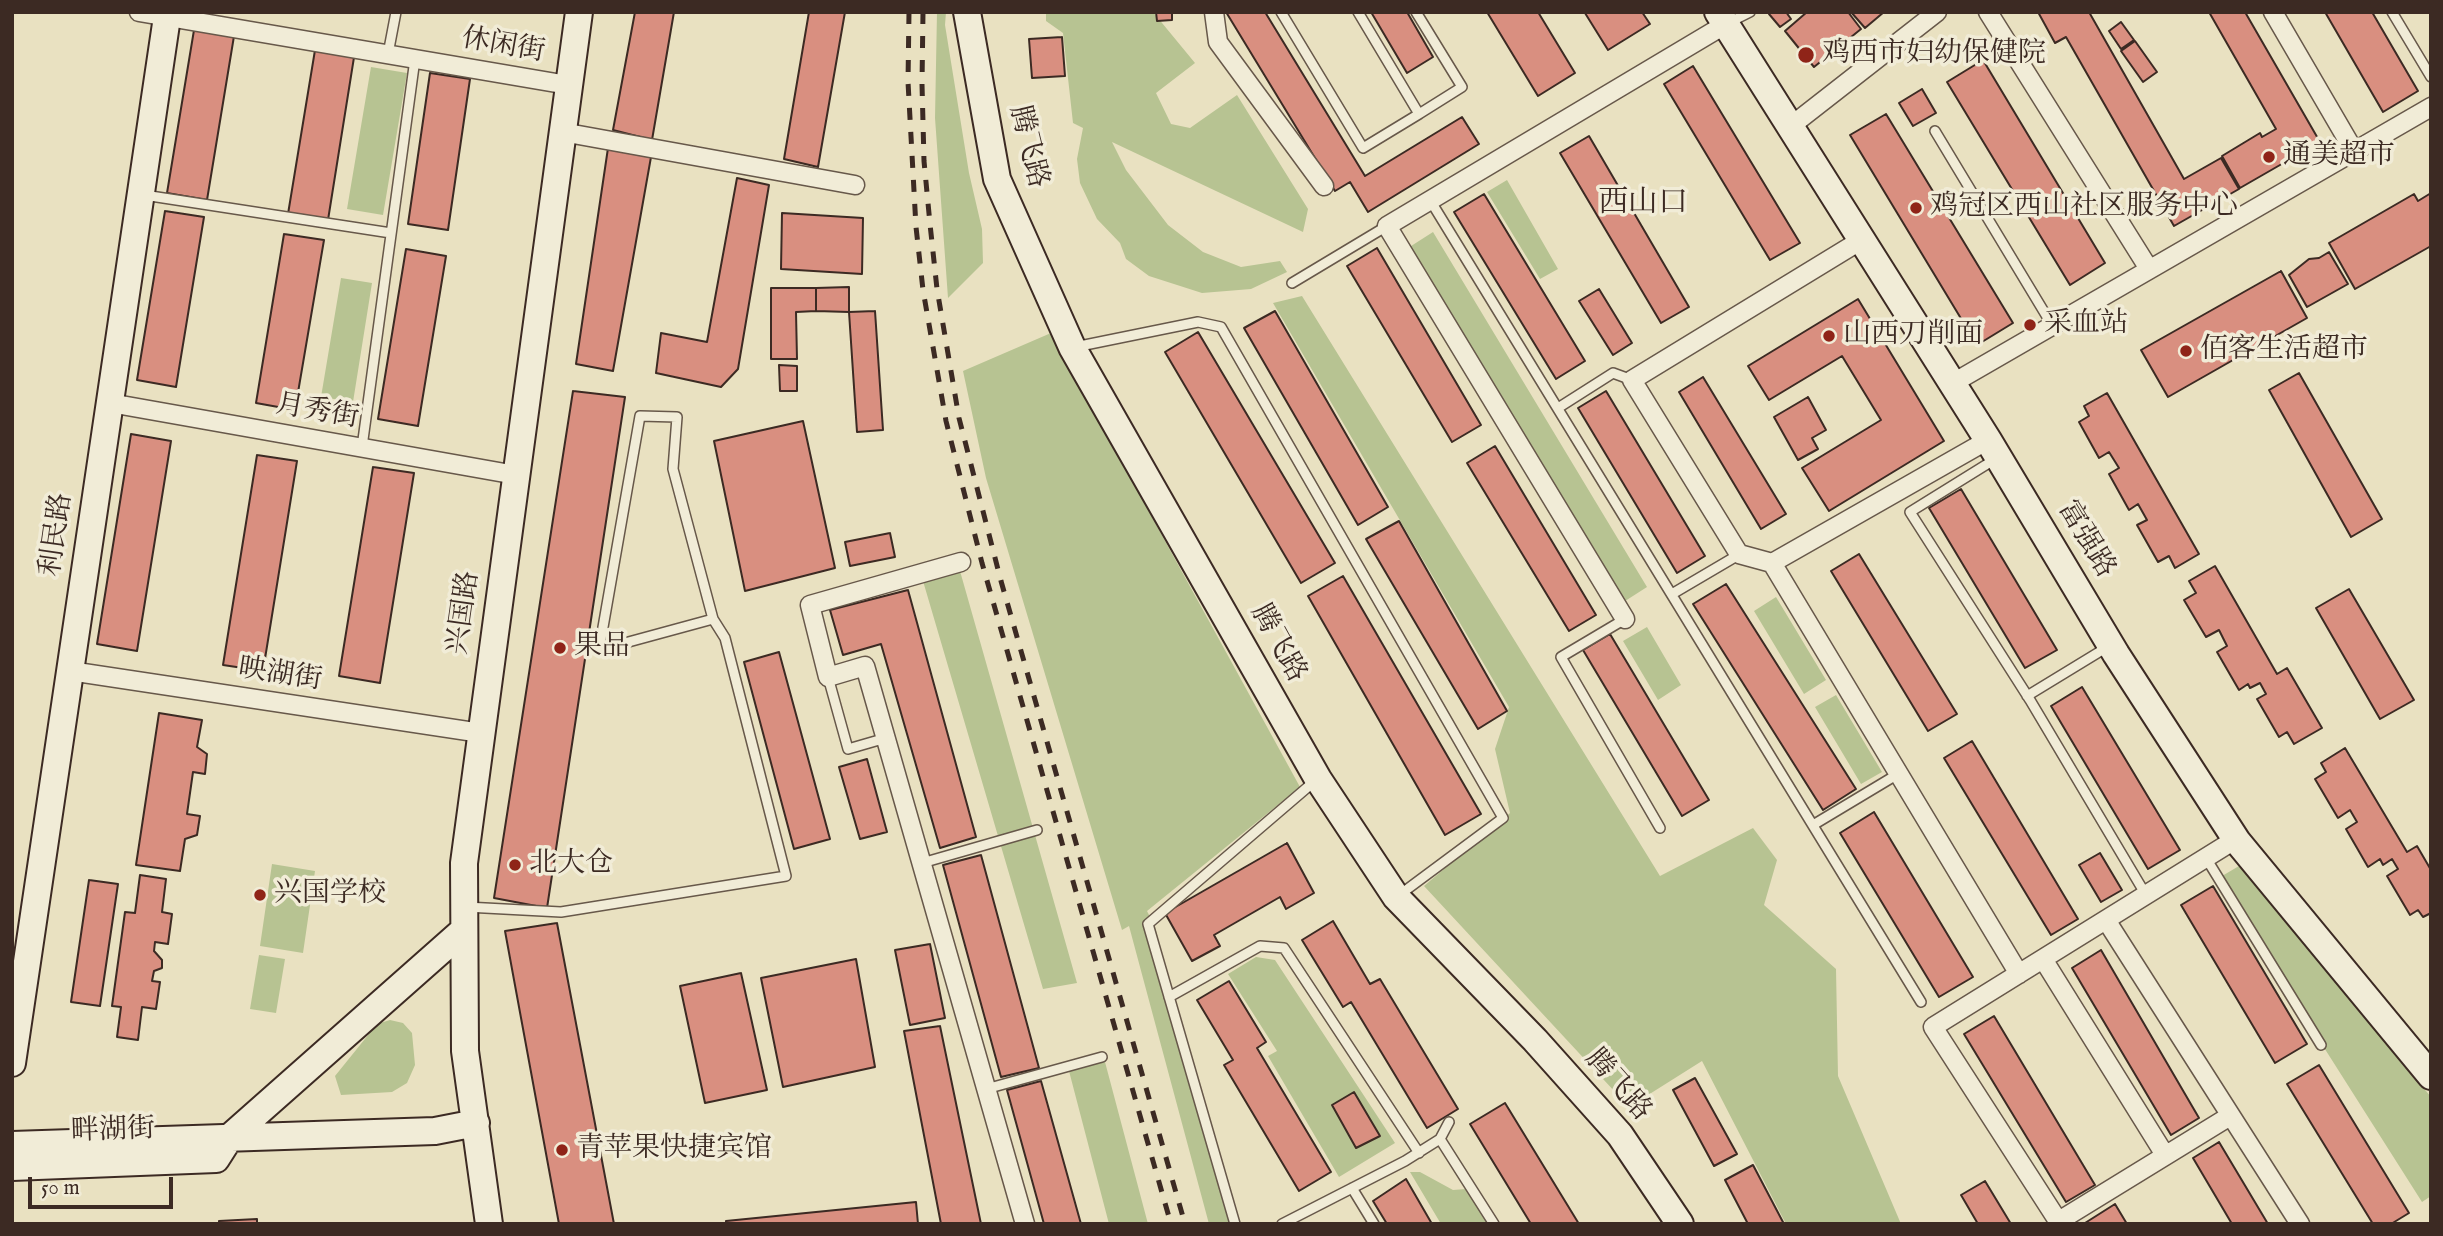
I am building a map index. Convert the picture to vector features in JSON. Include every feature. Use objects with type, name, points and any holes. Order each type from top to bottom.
[{"type":"street","name":"休闲街","points":[[139,12],[568,85]]},
{"type":"street","name":"兴国路","points":[[489,1224],[465,1051],[464,863],[579,12]]},
{"type":"street","name":"腾飞路","points":[[967,12],[997,179],[1072,347],[1318,779],[1396,897],[1535,1040],[1620,1135],[1681,1224]]},
{"type":"street","points":[[1214,12],[1218,42],[1324,186]]},
{"type":"street","points":[[1791,126],[1937,12]]},
{"type":"street","points":[[1988,12],[2149,269]]},
{"type":"street","points":[[2273,12],[2354,151]]},
{"type":"street","name":"利民路","points":[[12,1063],[167,17]]},
{"type":"street","points":[[1625,619],[1387,226],[1722,18]]},
{"type":"street","name":"富强路","points":[[1722,18],[1953,383],[2111,646],[2236,839],[2431,1076]]},
{"type":"street","points":[[1953,383],[2431,107]]},
{"type":"street","points":[[562,132],[855,185]]},
{"type":"street","points":[[1863,239],[1632,380],[1740,554],[1772,563],[1993,449]]},
{"type":"street","name":"月秀街","points":[[110,402],[516,475]]},
{"type":"street","points":[[961,562],[810,605],[828,677],[865,666],[1025,1224]]},
{"type":"street","points":[[1772,563],[2019,974]]},
{"type":"street","name":"映湖街","points":[[70,671],[481,733]]},
{"type":"street","points":[[2230,1116],[2060,1223],[1933,1027],[2236,839]]},
{"type":"street","points":[[230,1136],[464,919]]},
{"type":"street","points":[[2106,920],[2300,1224]]},
{"type":"street","points":[[2043,959],[2165,1155]]},
{"type":"street","points":[[12,1145],[435,1131],[476,1123]]},
{"type":"street","name":"畔湖街","points":[[12,1167],[216,1159],[230,1136]]},
{"type":"lane","points":[[388,54],[396,12]]},
{"type":"lane","points":[[1281,12],[1363,148],[1462,87],[1416,12]]},
{"type":"lane","points":[[1358,12],[1419,114]]},
{"type":"lane","points":[[1722,18],[1750,12]]},
{"type":"lane","points":[[2392,12],[2431,77]]},
{"type":"lane","points":[[362,447],[415,59]]},
{"type":"lane","points":[[1935,131],[2052,326]]},
{"type":"lane","points":[[141,194],[391,233]]},
{"type":"lane","points":[[1430,200],[1921,1002]]},
{"type":"lane","points":[[1292,283],[1387,226]]},
{"type":"lane","points":[[1072,347],[1198,322],[1221,327],[1503,818],[1396,897]]},
{"type":"lane","points":[[1558,408],[1613,373],[1632,380]]},
{"type":"lane","points":[[464,919],[561,912],[786,876],[725,638],[713,619],[673,469],[677,416],[640,416],[599,650],[713,619]]},
{"type":"lane","points":[[1993,449],[1910,512],[2027,696],[2146,895]]},
{"type":"lane","points":[[1671,594],[1740,554]]},
{"type":"lane","points":[[1625,619],[1561,657],[1660,828]]},
{"type":"lane","points":[[2027,696],[2111,646]]},
{"type":"lane","points":[[828,677],[848,749],[886,738]]},
{"type":"lane","points":[[1813,825],[1898,774]]},
{"type":"lane","points":[[1235,1224],[1148,924],[1318,779]]},
{"type":"lane","points":[[922,863],[1037,830]]},
{"type":"lane","points":[[2206,858],[2321,1045]]},
{"type":"lane","points":[[1169,997],[1260,946],[1284,948],[1419,1153]]},
{"type":"lane","points":[[986,1089],[1102,1057]]},
{"type":"lane","points":[[1282,1224],[1419,1153],[1440,1139],[1449,1122]]},
{"type":"lane","points":[[1440,1139],[1494,1224]]},
{"type":"lane","points":[[1352,1188],[1374,1224]]},
{"type":"green space","points":[[937,12],[946,12],[945,25],[969,173],[982,229],[983,263],[948,298],[935,118]]},
{"type":"green space","points":[[1046,12],[1153,12],[1195,63],[1156,93],[1171,124],[1190,128],[1237,95],[1308,209],[1303,232],[1112,142],[1126,170],[1168,225],[1203,252],[1241,267],[1280,261],[1287,272],[1251,289],[1202,293],[1149,276],[1126,259],[1120,243],[1097,219],[1080,183],[1077,159],[1083,128],[1073,123],[1063,33],[1046,21]]},
{"type":"green space","points":[[371,67],[407,73],[383,215],[347,209]]},
{"type":"green space","points":[[1507,180],[1558,269],[1540,279],[1487,192]]},
{"type":"green space","points":[[1433,232],[1647,587],[1622,603],[1408,248]]},
{"type":"green space","points":[[341,278],[372,283],[353,402],[321,397]]},
{"type":"green space","points":[[1302,296],[1660,876],[1753,828],[1777,860],[1764,905],[1836,969],[1838,1076],[1901,1224],[1786,1224],[1702,1061],[1629,1107],[1424,886],[1510,813],[1495,749],[1509,707],[1273,303]]},
{"type":"green space","points":[[1051,333],[1300,787],[1147,911],[1155,927],[1232,1224],[1209,1224],[1129,926],[1122,930],[986,478],[963,371]]},
{"type":"green space","points":[[960,571],[1077,983],[1043,989],[923,581]]},
{"type":"green space","points":[[1776,597],[1826,680],[1804,694],[1754,611]]},
{"type":"green space","points":[[1647,627],[1681,685],[1658,700],[1623,641]]},
{"type":"green space","points":[[1836,695],[1882,772],[1861,784],[1815,707]]},
{"type":"green space","points":[[272,864],[315,871],[303,953],[260,946]]},
{"type":"green space","points":[[2239,866],[2431,1097],[2431,1196],[2422,1202],[2217,879]]},
{"type":"green space","points":[[259,955],[285,959],[276,1013],[250,1009]]},
{"type":"green space","points":[[1256,957],[1275,960],[1395,1143],[1339,1177],[1268,1056],[1277,1051],[1228,974]]},
{"type":"green space","points":[[390,1020],[403,1023],[412,1033],[415,1065],[407,1083],[392,1092],[341,1095],[335,1076],[377,1024]]},
{"type":"green space","points":[[1105,1062],[1148,1224],[1109,1224],[1069,1071]]},
{"type":"green space","points":[[1410,1172],[1420,1172],[1453,1190],[1466,1189],[1488,1224],[1441,1224]]},
{"type":"building","points":[[635,12],[674,12],[652,140],[613,130]]},
{"type":"building","points":[[809,12],[845,12],[818,167],[784,159]]},
{"type":"building","points":[[1156,12],[1172,12],[1172,20],[1157,21]]},
{"type":"building","points":[[1226,12],[1265,12],[1365,176],[1462,117],[1479,144],[1368,212],[1350,182],[1335,191]]},
{"type":"building","points":[[1371,12],[1407,12],[1433,57],[1407,73]]},
{"type":"building","points":[[1487,12],[1538,12],[1575,73],[1538,96]]},
{"type":"building","points":[[1642,12],[1650,24],[1608,50],[1585,13]]},
{"type":"building","points":[[1786,12],[1791,19],[1780,27],[1769,14]]},
{"type":"building","points":[[1807,12],[1848,12],[1861,29],[1814,67],[1785,31]]},
{"type":"building","points":[[1851,12],[1884,12],[1865,28]]},
{"type":"building","points":[[2038,12],[2089,12],[2184,179],[2221,158],[2239,189],[2174,226],[2066,37],[2055,43]]},
{"type":"building","points":[[2209,12],[2245,12],[2320,142],[2240,188],[2222,156],[2260,133],[2262,137],[2276,129]]},
{"type":"building","points":[[2325,12],[2372,12],[2418,91],[2383,112]]},
{"type":"building","points":[[2121,22],[2134,40],[2121,49],[2109,31]]},
{"type":"building","points":[[195,24],[235,30],[207,200],[167,193]]},
{"type":"building","points":[[1062,37],[1065,76],[1032,78],[1029,39]]},
{"type":"building","points":[[2135,41],[2157,72],[2143,82],[2121,51]]},
{"type":"building","points":[[316,44],[355,51],[328,220],[288,214]]},
{"type":"building","points":[[1983,60],[2105,263],[2070,285],[1947,82]]},
{"type":"building","points":[[1693,66],[1800,243],[1770,260],[1664,84]]},
{"type":"building","points":[[430,73],[470,79],[448,230],[408,224]]},
{"type":"building","points":[[1922,89],[1936,113],[1913,126],[1899,103]]},
{"type":"building","points":[[1886,114],[2013,323],[1977,345],[1850,135]]},
{"type":"building","points":[[1589,136],[1689,307],[1661,323],[1560,153]]},
{"type":"building","points":[[608,148],[651,157],[613,371],[576,364]]},
{"type":"building","points":[[737,178],[769,185],[738,369],[721,387],[656,373],[661,333],[707,342]]},
{"type":"building","points":[[2431,193],[2431,246],[2355,289],[2329,243],[2414,194],[2418,201]]},
{"type":"building","points":[[1484,194],[1585,361],[1556,379],[1454,212]]},
{"type":"building","points":[[165,211],[204,217],[176,387],[137,380]]},
{"type":"building","points":[[782,213],[863,218],[862,274],[781,269]]},
{"type":"building","points":[[284,234],[324,240],[295,410],[256,403]]},
{"type":"building","points":[[1377,248],[1481,425],[1452,442],[1347,266]]},
{"type":"building","points":[[406,249],[446,256],[418,426],[378,419]]},
{"type":"building","points":[[2329,252],[2348,284],[2307,307],[2289,275],[2309,259],[2319,258]]},
{"type":"building","points":[[2281,271],[2307,318],[2168,397],[2141,350]]},
{"type":"building","points":[[849,287],[849,312],[816,311],[816,288]]},
{"type":"building","points":[[771,288],[816,288],[816,311],[796,312],[797,359],[771,359]]},
{"type":"building","points":[[1599,289],[1632,343],[1613,355],[1579,301]]},
{"type":"building","points":[[1858,299],[1944,441],[1829,511],[1802,468],[1881,420],[1842,356],[1769,400],[1748,366]]},
{"type":"building","points":[[875,311],[883,430],[857,432],[849,312]]},
{"type":"building","points":[[1275,311],[1388,507],[1358,525],[1244,328]]},
{"type":"building","points":[[1198,332],[1335,563],[1301,583],[1165,352]]},
{"type":"building","points":[[779,365],[797,366],[797,391],[780,391]]},
{"type":"building","points":[[2299,373],[2382,519],[2351,537],[2269,390]]},
{"type":"building","points":[[1703,377],[1786,514],[1761,529],[1679,392]]},
{"type":"building","name":"果品","points":[[573,391],[625,397],[547,908],[494,898]]},
{"type":"building","points":[[1606,391],[1705,556],[1677,573],[1578,408]]},
{"type":"building","points":[[2107,393],[2199,554],[2175,568],[2169,556],[2158,562],[2137,525],[2147,520],[2138,504],[2129,510],[2109,474],[2119,468],[2109,452],[2099,458],[2079,422],[2089,416],[2084,406]]},
{"type":"building","points":[[1808,397],[1826,430],[1812,438],[1818,449],[1798,460],[1774,417]]},
{"type":"building","points":[[803,421],[835,568],[745,591],[714,441]]},
{"type":"building","points":[[131,434],[171,441],[137,651],[97,644]]},
{"type":"building","points":[[1495,446],[1596,615],[1569,631],[1467,463]]},
{"type":"building","points":[[257,455],[297,461],[263,671],[223,665]]},
{"type":"building","points":[[373,467],[414,473],[380,683],[339,676]]},
{"type":"building","points":[[1961,489],[2057,650],[2025,668],[1929,508]]},
{"type":"building","points":[[1399,521],[1507,711],[1478,729],[1366,539]]},
{"type":"building","points":[[890,533],[895,557],[850,566],[845,542]]},
{"type":"building","points":[[1859,554],[1957,714],[1928,731],[1831,571]]},
{"type":"building","points":[[2215,566],[2277,674],[2287,668],[2322,728],[2294,744],[2287,732],[2279,737],[2257,699],[2266,694],[2260,683],[2250,688],[2248,684],[2239,690],[2217,652],[2227,646],[2219,630],[2206,637],[2184,600],[2196,593],[2189,581]]},
{"type":"building","points":[[1343,576],[1481,814],[1445,835],[1308,596]]},
{"type":"building","points":[[1726,584],[1856,789],[1823,810],[1693,604]]},
{"type":"building","points":[[2349,589],[2414,700],[2380,719],[2316,608]]},
{"type":"building","points":[[908,590],[976,837],[940,848],[881,644],[843,655],[830,610]]},
{"type":"building","points":[[1610,634],[1709,800],[1682,816],[1583,650]]},
{"type":"building","points":[[779,652],[830,839],[794,849],[744,662]]},
{"type":"building","points":[[2082,687],[2180,850],[2148,869],[2051,706]]},
{"type":"building","points":[[159,713],[202,720],[197,747],[207,754],[205,774],[193,772],[187,814],[200,816],[197,835],[185,839],[180,871],[136,865]]},
{"type":"building","points":[[1972,741],[2078,919],[2051,935],[1944,758]]},
{"type":"building","points":[[2345,748],[2407,852],[2417,846],[2431,870],[2431,913],[2423,917],[2418,910],[2410,915],[2387,876],[2398,869],[2392,859],[2383,865],[2380,859],[2368,867],[2346,829],[2357,822],[2350,810],[2338,818],[2315,779],[2326,772],[2321,763]]},
{"type":"building","points":[[867,759],[887,832],[860,839],[839,767]]},
{"type":"building","points":[[1874,812],[1973,977],[1939,997],[1840,833]]},
{"type":"building","points":[[1287,843],[1314,893],[1286,909],[1280,897],[1214,935],[1220,946],[1192,961],[1165,913]]},
{"type":"building","points":[[2100,853],[2122,890],[2101,902],[2079,865]]},
{"type":"building","points":[[981,855],[1039,1068],[1001,1077],[943,865]]},
{"type":"building","points":[[140,875],[166,879],[162,912],[172,914],[168,944],[155,942],[154,951],[162,960],[162,968],[154,971],[152,981],[160,982],[156,1009],[142,1007],[138,1040],[117,1037],[121,1007],[112,1006],[125,912],[135,913]]},
{"type":"building","points":[[89,880],[118,884],[100,1006],[71,1002]]},
{"type":"building","points":[[2213,886],[2307,1044],[2275,1063],[2181,905]]},
{"type":"building","points":[[1333,921],[1370,984],[1380,979],[1458,1109],[1427,1128],[1351,1002],[1343,1007],[1302,940]]},
{"type":"building","points":[[557,923],[614,1224],[559,1224],[505,931]]},
{"type":"building","points":[[930,944],[945,1018],[910,1025],[895,950]]},
{"type":"building","points":[[2101,950],[2199,1118],[2171,1135],[2072,968]]},
{"type":"building","points":[[856,959],[875,1067],[783,1087],[761,978]]},
{"type":"building","points":[[741,973],[767,1090],[705,1103],[680,986]]},
{"type":"building","points":[[1229,981],[1266,1042],[1257,1048],[1331,1172],[1299,1191],[1224,1065],[1233,1060],[1197,1000]]},
{"type":"building","points":[[1994,1016],[2095,1185],[2066,1202],[1964,1034]]},
{"type":"building","points":[[940,1026],[981,1224],[941,1224],[904,1031]]},
{"type":"building","points":[[2319,1065],[2409,1213],[2391,1224],[2373,1224],[2287,1084]]},
{"type":"building","points":[[1695,1078],[1737,1154],[1714,1166],[1673,1090]]},
{"type":"building","points":[[1041,1081],[1081,1224],[1044,1224],[1007,1090]]},
{"type":"building","points":[[1354,1092],[1380,1136],[1356,1148],[1332,1105]]},
{"type":"building","points":[[1505,1103],[1579,1224],[1531,1224],[1470,1124]]},
{"type":"building","points":[[2219,1142],[2268,1224],[2232,1224],[2193,1158]]},
{"type":"building","points":[[1753,1165],[1784,1224],[1748,1224],[1725,1180]]},
{"type":"building","points":[[1406,1179],[1432,1224],[1387,1224],[1373,1201]]},
{"type":"building","points":[[1985,1181],[2011,1224],[1978,1224],[1961,1195]]},
{"type":"building","points":[[916,1202],[918,1224],[726,1224],[726,1221]]},
{"type":"building","points":[[2115,1204],[2127,1224],[2085,1223]]},
{"type":"building","points":[[257,1219],[257,1224],[219,1224],[219,1221]]},
{"type":"railway","points":[[909,12],[908,82],[916,227],[923,290],[946,421],[982,563],[1171,1224]]},
{"type":"railway","points":[[923,12],[924,161],[937,289],[959,418],[1001,581],[1185,1224]]},
{"type":"place","name":"鸡西市妇幼保健院","points":[[1806,55]]},
{"type":"place","name":"通美超市","points":[[2269,157]]},
{"type":"place","name":"鸡冠区西山社区服务中心","points":[[1916,208]]},
{"type":"place","name":"采血站","points":[[2030,325]]},
{"type":"place","name":"山西刀削面","points":[[1829,336]]},
{"type":"place","name":"佰客生活超市","points":[[2186,351]]},
{"type":"place","name":"果品","points":[[560,648]]},
{"type":"place","name":"北大仓","points":[[515,865]]},
{"type":"place","name":"兴国学校","points":[[260,895]]},
{"type":"place","name":"青苹果快捷宾馆","points":[[562,1150]]},
{"type":"district","name":"西山口","points":[[1643,205]]}]
